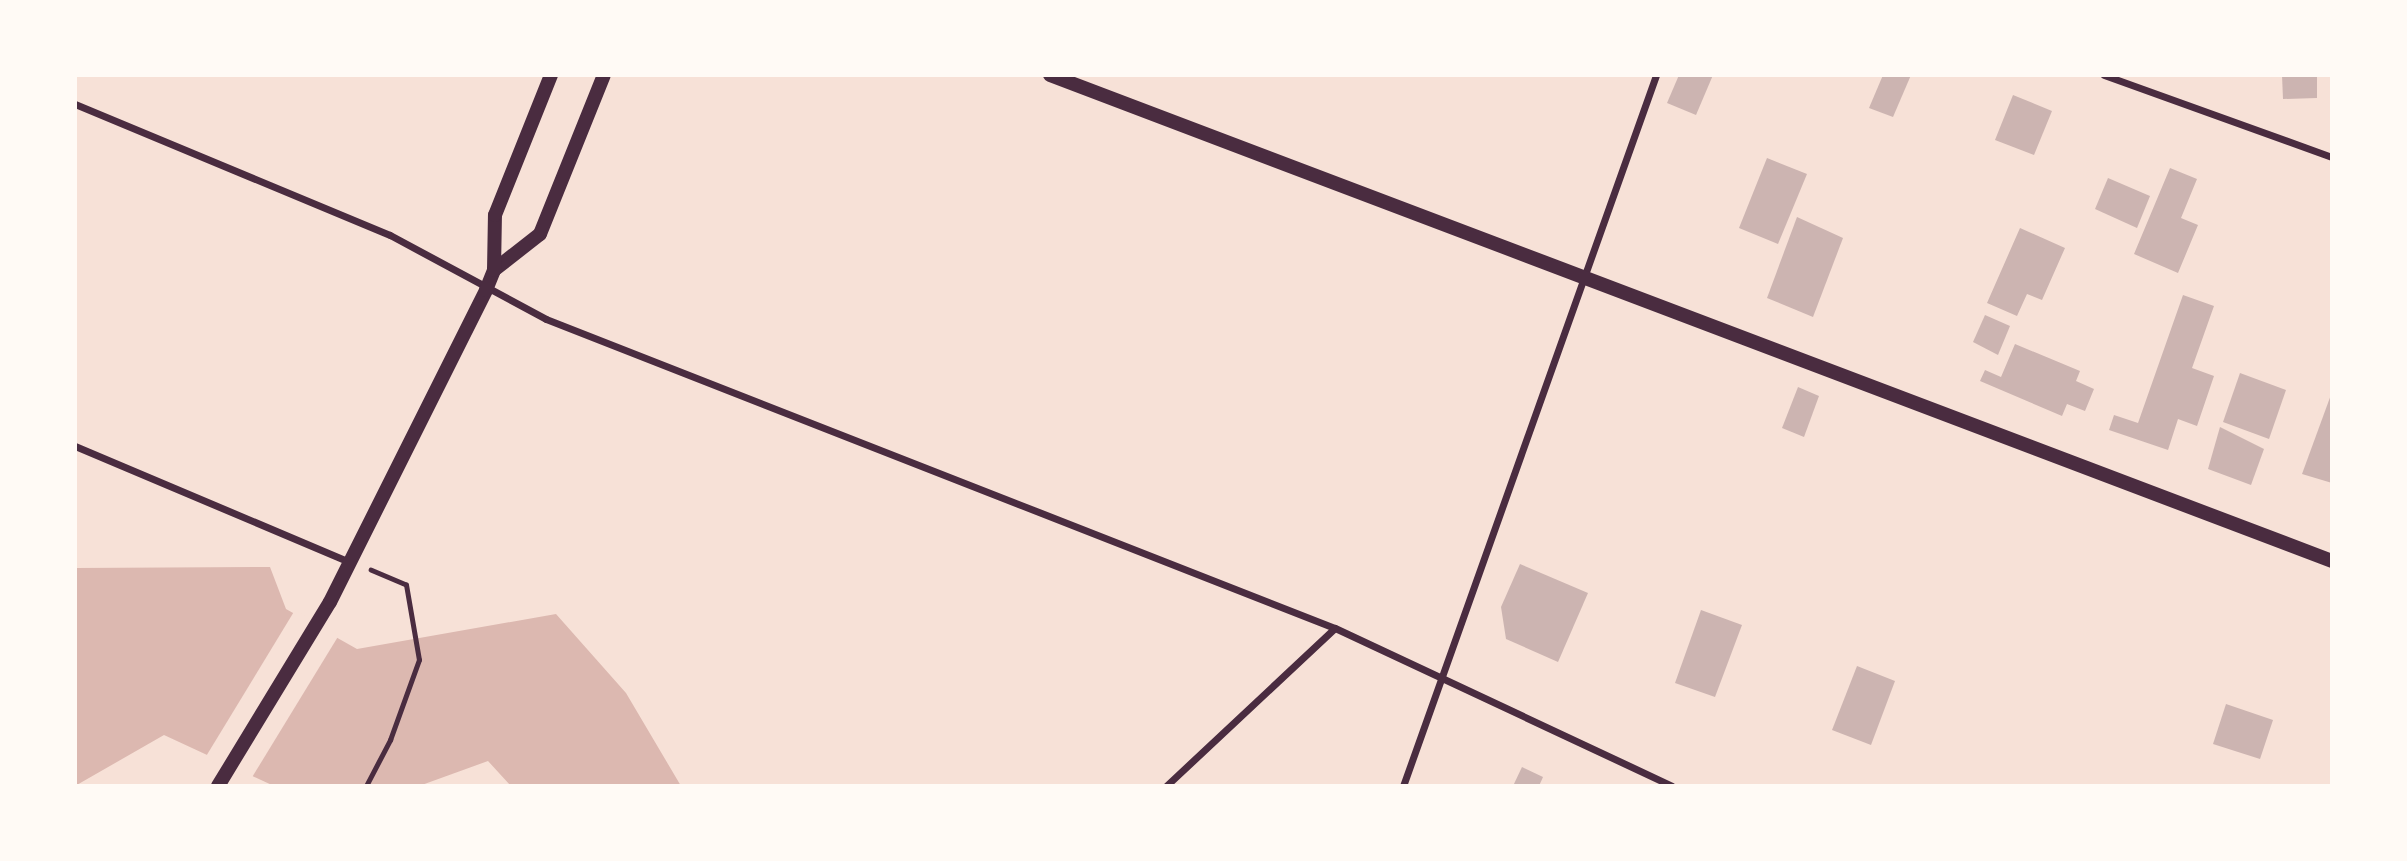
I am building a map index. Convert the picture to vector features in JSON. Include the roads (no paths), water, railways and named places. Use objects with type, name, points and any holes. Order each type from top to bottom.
[{"type":"main road","points":[[218,786],[330,602],[486,290],[494,270],[495,215],[551,75]]},
{"type":"main road","points":[[494,270],[540,234],[604,75]]},
{"type":"main road","points":[[1049,75],[1587,275],[2332,561]]},
{"type":"street","points":[[1403,786],[1656,75]]},
{"type":"street","points":[[2104,75],[2332,157]]},
{"type":"street","points":[[75,104],[390,235],[486,290],[1335,628],[1672,786]]},
{"type":"street","points":[[75,446],[351,562]]},
{"type":"street","points":[[1167,786],[1335,628]]}]
